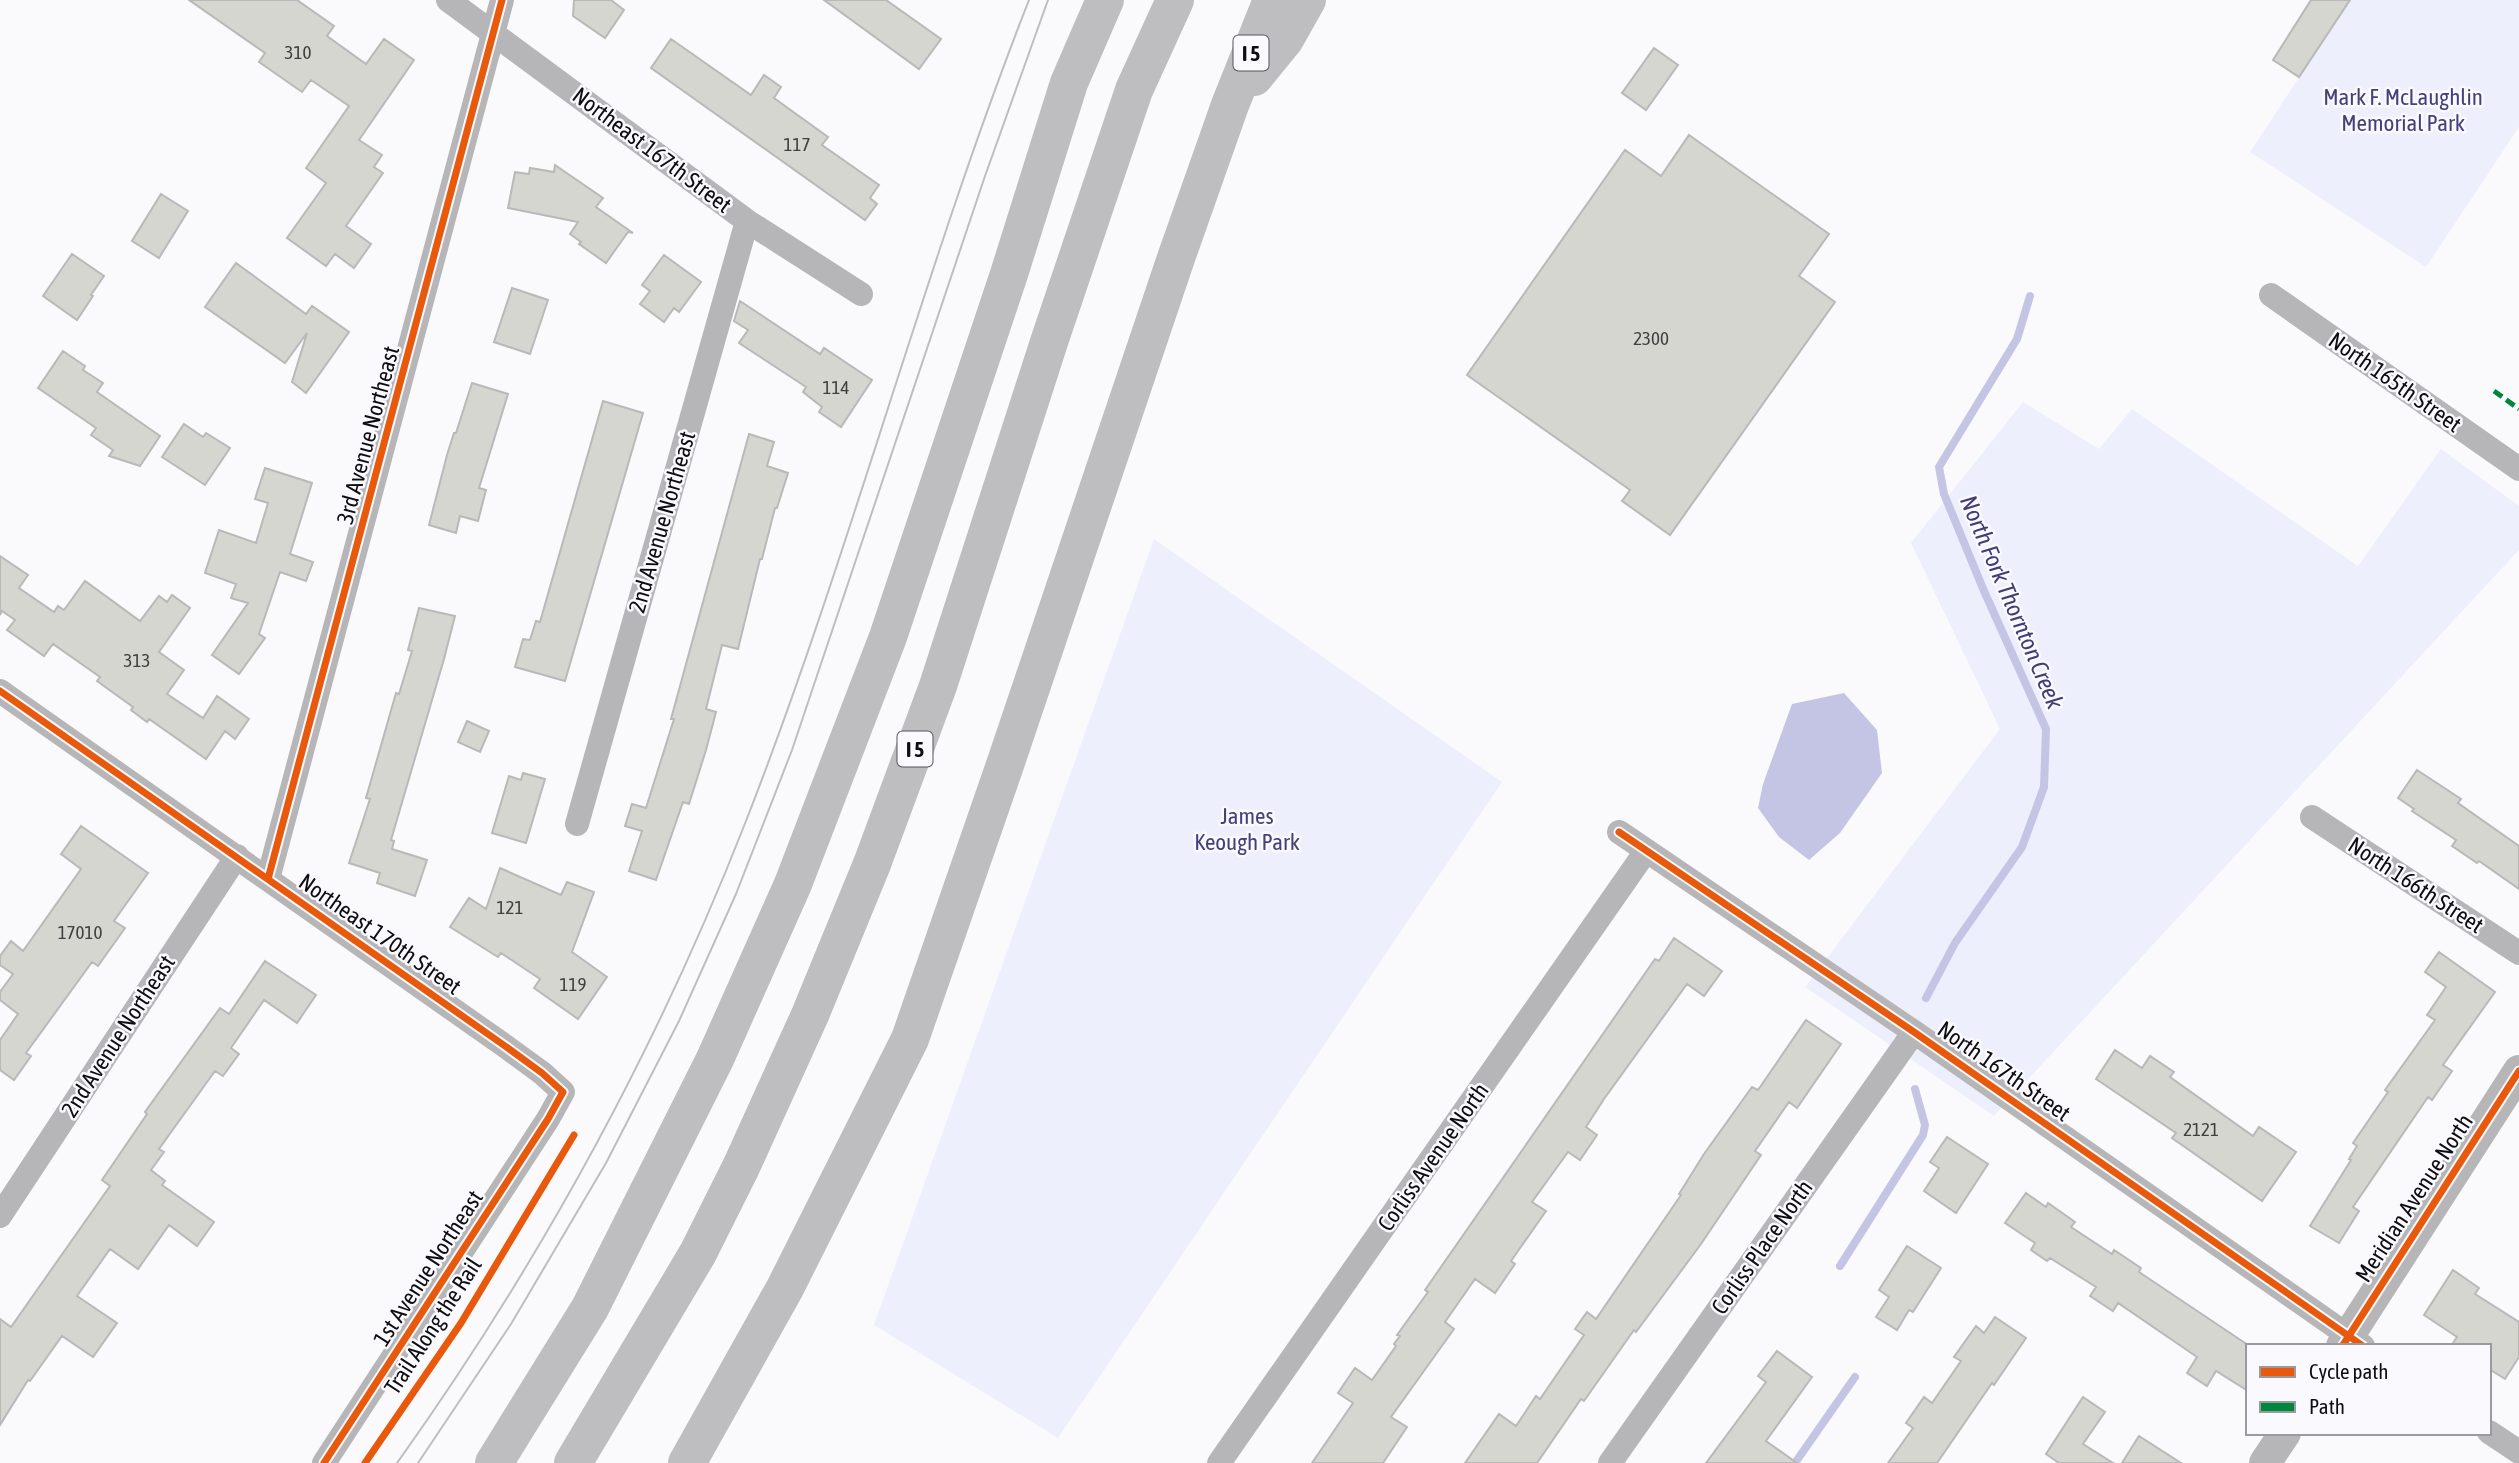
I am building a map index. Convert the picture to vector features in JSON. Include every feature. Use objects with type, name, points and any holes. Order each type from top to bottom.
[{"type":"highway","points":[[494,1463],[590,1308],[715,1059],[793,884],[888,637],[1069,83],[1105,0]]},
{"type":"highway","name":"I 5","points":[[573,1463],[653,1332],[710,1229],[810,1015],[857,902],[938,686],[1134,90],[1175,0]]},
{"type":"highway","name":"I 5","points":[[687,1463],[785,1288],[910,1039],[1230,105],[1272,0]]},
{"type":"highway","points":[[1230,105],[1285,39],[1307,0]]},
{"type":"street","name":"Northeast 167th Street","points":[[449,0],[747,221],[861,293]]},
{"type":"street","name":"3rd Avenue Northeast","points":[[268,879],[502,0]]},
{"type":"street","name":"2nd Avenue Northeast","points":[[577,824],[747,221]]},
{"type":"street","name":"North 165th Street","points":[[2270,295],[2519,469]]},
{"type":"street","name":"Northeast 170th Street","points":[[0,691],[514,1053],[562,1092]]},
{"type":"street","name":"North 166th Street","points":[[2312,817],[2519,953]]},
{"type":"street","name":"North 167th Street","points":[[1619,832],[1914,1032],[2351,1342]]},
{"type":"street","name":"Corliss Avenue North","points":[[1219,1463],[1646,850]]},
{"type":"street","name":"2nd Avenue Northeast","points":[[0,1216],[237,856]]},
{"type":"street","name":"Corliss Place North","points":[[1610,1463],[1914,1032]]},
{"type":"street","name":"Meridian Avenue North","points":[[2351,1342],[2519,1071]]},
{"type":"street","name":"1st Avenue Northeast","points":[[324,1463],[533,1142],[562,1092]]},
{"type":"street","points":[[2491,1433],[2519,1452]]},
{"type":"street","points":[[2265,1463],[2284,1435]]},
{"type":"green space","name":"Mark F. McLaughlin Memorial Park","points":[[2350,0],[2519,0],[2519,127],[2426,267],[2250,152]]},
{"type":"green space","points":[[2023,402],[2099,449],[2132,409],[2358,566],[2441,449],[2519,506],[2519,550],[1994,1116],[1805,987],[2000,729],[1911,543]]},
{"type":"green space","name":"James Keough Park","points":[[1154,539],[1502,782],[1058,1438],[874,1325]]},
{"type":"water","points":[[1844,693],[1877,730],[1882,773],[1840,833],[1809,860],[1779,837],[1758,808],[1763,784],[1792,704]]},
{"type":"building","points":[[189,0],[297,0],[334,26],[327,36],[366,64],[384,39],[414,60],[359,140],[382,155],[374,167],[383,173],[346,226],[371,244],[354,268],[335,254],[326,266],[287,238],[326,183],[306,168],[349,106],[311,80],[302,92],[259,62],[265,53]]},
{"type":"building","points":[[574,0],[611,0],[624,10],[605,38],[573,16]]},
{"type":"building","points":[[824,0],[886,0],[941,39],[919,69]]},
{"type":"building","points":[[2311,0],[2350,0],[2299,77],[2273,60]]},
{"type":"building","points":[[671,39],[751,95],[764,75],[781,87],[774,98],[828,137],[822,145],[879,185],[870,198],[877,204],[865,220],[651,68]]},
{"type":"building","points":[[1654,48],[1678,65],[1646,110],[1622,93]]},
{"type":"building","points":[[1689,135],[1829,234],[1799,276],[1835,302],[1670,535],[1622,501],[1630,490],[1467,375],[1625,150],[1661,176]]},
{"type":"building","points":[[555,165],[603,198],[596,207],[633,233],[628,232],[606,263],[579,244],[581,242],[570,234],[578,222],[508,208],[515,172],[529,174],[530,168],[554,172]]},
{"type":"building","points":[[161,194],[188,211],[159,258],[132,241]]},
{"type":"building","points":[[72,254],[104,276],[77,320],[43,296]]},
{"type":"building","points":[[664,255],[701,282],[679,312],[674,308],[664,322],[640,304],[650,291],[642,285]]},
{"type":"building","points":[[236,263],[306,314],[312,306],[349,332],[306,393],[292,382],[307,333],[285,363],[205,307]]},
{"type":"building","points":[[512,288],[548,300],[530,354],[494,342]]},
{"type":"building","points":[[740,301],[820,354],[824,348],[872,380],[841,427],[819,412],[822,407],[803,392],[806,387],[739,343],[748,330],[734,321]]},
{"type":"building","points":[[63,351],[85,366],[83,370],[103,383],[97,392],[160,436],[140,466],[109,456],[113,450],[91,435],[96,428],[38,388]]},
{"type":"building","points":[[472,383],[508,394],[479,488],[486,490],[478,521],[460,516],[456,533],[429,525],[447,455]]},
{"type":"building","points":[[603,401],[643,413],[565,681],[515,667],[523,639],[530,640],[536,621],[540,622]]},
{"type":"building","points":[[184,424],[203,437],[206,433],[230,448],[205,485],[162,457]]},
{"type":"building","points":[[749,434],[774,442],[767,466],[788,473],[760,559],[738,649],[722,645],[706,709],[716,712],[706,750],[689,804],[683,802],[656,880],[629,871],[642,831],[625,826],[632,804],[646,808],[674,719],[671,719]]},
{"type":"building","points":[[265,468],[312,483],[290,554],[313,562],[306,581],[280,572],[259,634],[265,638],[239,674],[212,655],[248,603],[231,598],[236,584],[205,573],[219,530],[256,543],[268,503],[255,499]]},
{"type":"building","points":[[0,556],[28,575],[19,588],[54,612],[58,606],[64,610],[85,581],[140,621],[159,596],[167,602],[172,595],[190,608],[159,652],[184,670],[167,694],[203,718],[217,696],[249,719],[235,739],[225,731],[206,759],[149,719],[147,722],[131,710],[133,707],[97,681],[100,677],[53,644],[44,656],[7,630],[15,620],[2,611],[0,615]]},
{"type":"building","points":[[419,608],[455,616],[391,840],[394,841],[392,849],[427,860],[415,896],[377,883],[380,873],[349,863],[370,799],[366,798],[396,693],[399,694],[412,651],[408,650]]},
{"type":"building","points":[[467,721],[489,731],[480,752],[458,742]]},
{"type":"building","points":[[2417,770],[2461,799],[2458,803],[2519,846],[2519,889],[2452,846],[2456,840],[2412,811],[2414,809],[2398,798]]},
{"type":"building","points":[[523,773],[545,779],[526,843],[492,833],[509,776],[521,780]]},
{"type":"building","points":[[81,826],[148,873],[114,921],[125,928],[98,966],[92,962],[26,1053],[31,1056],[14,1080],[0,1070],[0,1040],[18,1014],[0,1000],[0,992],[13,974],[0,965],[0,956],[11,941],[23,951],[81,869],[61,854]]},
{"type":"building","points":[[500,868],[561,895],[567,882],[594,892],[572,952],[607,977],[578,1019],[534,988],[540,979],[501,953],[498,957],[450,927],[469,898],[486,909]]},
{"type":"building","points":[[1674,938],[1722,971],[1704,996],[1687,984],[1604,1099],[1586,1127],[1597,1135],[1580,1160],[1568,1152],[1532,1202],[1546,1211],[1511,1261],[1515,1264],[1495,1293],[1475,1279],[1445,1322],[1454,1329],[1391,1417],[1407,1427],[1383,1463],[1312,1463],[1353,1403],[1338,1393],[1355,1368],[1372,1380],[1396,1346],[1394,1344],[1400,1336],[1397,1335],[1428,1292],[1425,1290],[1655,959],[1659,961]]},
{"type":"building","points":[[2439,952],[2495,992],[2443,1065],[2452,1071],[2432,1100],[2428,1097],[2353,1207],[2359,1211],[2339,1243],[2310,1226],[2351,1160],[2349,1159],[2357,1146],[2353,1143],[2388,1092],[2385,1090],[2435,1020],[2427,1015],[2446,987],[2425,972]]},
{"type":"building","points":[[265,961],[316,995],[297,1023],[264,1000],[231,1048],[239,1054],[223,1076],[215,1071],[159,1149],[164,1152],[151,1170],[165,1181],[162,1185],[214,1222],[197,1246],[169,1225],[138,1269],[110,1249],[77,1296],[117,1323],[93,1357],[62,1336],[30,1381],[28,1380],[0,1425],[0,1319],[11,1327],[110,1186],[102,1180],[147,1114],[145,1112],[220,1008],[229,1014]]},
{"type":"building","points":[[1806,1020],[1841,1044],[1797,1108],[1789,1102],[1755,1151],[1761,1155],[1701,1244],[1636,1332],[1634,1330],[1584,1401],[1581,1399],[1537,1463],[1465,1463],[1499,1414],[1516,1426],[1536,1396],[1540,1399],[1584,1335],[1575,1329],[1587,1312],[1596,1319],[1681,1195],[1679,1194],[1704,1154],[1752,1087],[1758,1090]]},
{"type":"building","points":[[2115,1050],[2142,1068],[2150,1056],[2174,1072],[2170,1077],[2253,1136],[2259,1127],[2296,1152],[2262,1201],[2172,1138],[2176,1133],[2096,1079]]},
{"type":"building","points":[[1947,1137],[1988,1164],[1956,1213],[1924,1191],[1939,1168],[1930,1162]]},
{"type":"building","points":[[2026,1193],[2046,1207],[2048,1203],[2075,1222],[2071,1227],[2112,1254],[2114,1250],[2141,1268],[2139,1272],[2247,1344],[2246,1390],[2216,1371],[2207,1386],[2187,1373],[2197,1357],[2118,1303],[2113,1311],[2090,1296],[2096,1287],[2050,1258],[2047,1261],[2031,1250],[2035,1243],[2005,1223]]},
{"type":"building","points":[[1907,1246],[1941,1268],[1913,1312],[1909,1310],[1897,1330],[1876,1317],[1889,1297],[1879,1290]]},
{"type":"building","points":[[2453,1270],[2479,1288],[2475,1294],[2519,1322],[2519,1357],[2505,1379],[2491,1370],[2491,1344],[2452,1344],[2457,1337],[2424,1315]]},
{"type":"building","points":[[1995,1317],[2026,1338],[1937,1463],[1888,1463],[1913,1428],[1906,1423],[1924,1397],[1932,1403],[1961,1361],[1954,1357],[1976,1326],[1984,1333]]},
{"type":"building","points":[[1777,1351],[1812,1377],[1766,1441],[1797,1463],[1706,1463],[1766,1382],[1758,1376]]},
{"type":"building","points":[[2083,1397],[2105,1412],[2083,1444],[2113,1463],[2059,1463],[2046,1454]]},
{"type":"building","points":[[2139,1436],[2181,1463],[2122,1463]]},
{"type":"waterway","name":"North Fork Thornton Creek","points":[[1926,998],[1955,943],[2022,847],[2044,787],[2046,729],[1944,494],[1939,467],[2017,339],[2030,296]]},
{"type":"waterway","name":"North Fork Thornton Creek","points":[[1840,1266],[1923,1135],[1925,1125],[1915,1089]]},
{"type":"waterway","points":[[1795,1463],[1855,1377]]},
{"type":"tram line","points":[[397,1463],[499,1311],[546,1233],[634,1072],[711,906],[784,720],[955,204],[1029,0]]},
{"type":"tram line","points":[[418,1463],[511,1324],[606,1163],[679,1021],[736,894],[792,750],[985,176],[1048,0]]},
{"type":"marked path","points":[[2494,391],[2519,409]]},
{"type":"cycle path","points":[[268,879],[502,0]]},
{"type":"cycle path","name":"Trail Along the Rail","points":[[0,691],[505,1046],[563,1092],[324,1463]]},
{"type":"cycle path","points":[[1619,832],[1914,1032],[2360,1344]]},
{"type":"cycle path","points":[[2344,1344],[2519,1071]]},
{"type":"cycle path","name":"Trail Along the Rail","points":[[365,1463],[461,1323],[574,1135]]}]
